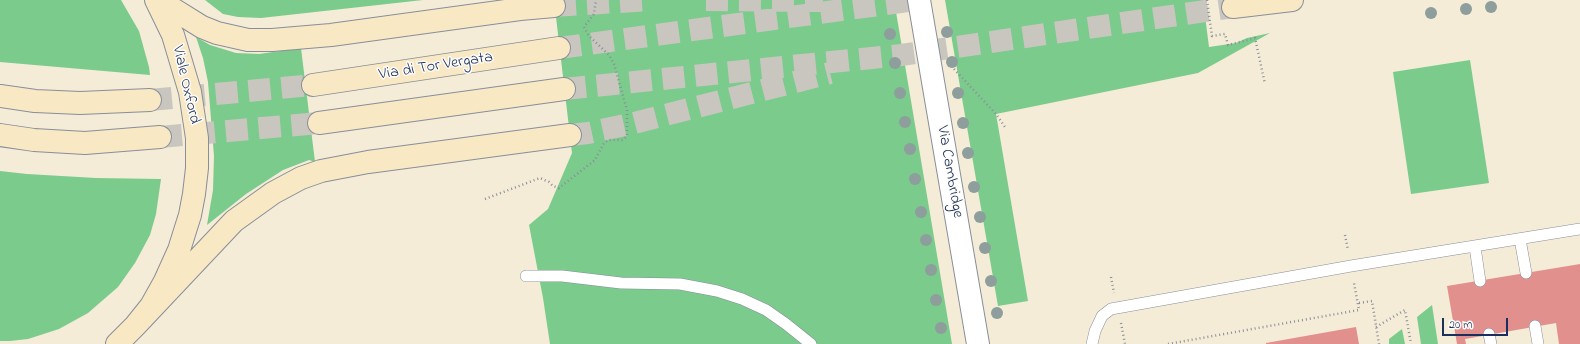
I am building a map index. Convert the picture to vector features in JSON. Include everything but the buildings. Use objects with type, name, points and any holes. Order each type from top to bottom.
[{"type":"main road","name":"Viale Oxford","points":[[117,344],[135,326],[151,306],[165,281],[179,250],[190,215],[197,168],[195,122],[190,92],[172,35],[156,0]]},
{"type":"main road","points":[[163,0],[173,9],[202,27],[217,33],[248,40],[272,40],[330,35],[520,9],[554,6]]},
{"type":"main road","points":[[1233,7],[1292,0]]},
{"type":"main road","name":"Via di Tor Vergata","points":[[313,85],[559,48]]},
{"type":"main road","points":[[318,123],[564,89]]},
{"type":"main road","points":[[0,96],[35,101],[80,103],[150,100]]},
{"type":"main road","points":[[0,135],[34,140],[85,143],[160,137]]},
{"type":"main road","points":[[135,326],[234,221],[273,193],[301,178],[321,171],[368,162],[570,135]]},
{"type":"street","name":"Via Cambridge","points":[[919,0],[978,344]]},
{"type":"lane","points":[[1092,344],[1095,331],[1102,316],[1111,309],[1351,266],[1580,229]]},
{"type":"lane","points":[[1520,239],[1526,273]]},
{"type":"lane","points":[[1475,247],[1480,281]]},
{"type":"lane","points":[[526,276],[562,276],[622,282],[680,284],[717,291],[742,299],[766,310],[811,344]]},
{"type":"lane","points":[[1535,326],[1538,344]]},
{"type":"path","points":[[1208,0],[1212,36],[1225,34],[1228,45],[1255,38],[1265,84]]},
{"type":"path","points":[[952,66],[996,114],[1005,127]]},
{"type":"path","points":[[1168,344],[1359,310],[1359,303],[1372,301],[1379,344]]},
{"type":"path","points":[[1376,327],[1405,310],[1411,344]]},
{"type":"green space","points":[[0,0],[121,0],[139,31],[150,75],[0,62]]},
{"type":"green space","points":[[205,0],[423,0],[261,18],[238,17],[223,14]]},
{"type":"green space","points":[[554,0],[894,0],[952,344],[550,344],[529,225],[548,209],[572,153]]},
{"type":"green space","points":[[945,0],[1203,0],[1209,47],[1236,43],[1247,38],[1270,33],[1198,73],[996,114],[1028,301],[998,306]]},
{"type":"green space","points":[[196,37],[210,45],[236,53],[259,54],[301,48],[315,162],[309,160],[283,170],[246,194],[207,225],[213,190],[214,156],[208,82],[203,58]]},
{"type":"green space","points":[[1470,60],[1489,183],[1411,194],[1393,72]]},
{"type":"green space","points":[[0,171],[96,178],[161,179],[156,214],[150,235],[135,263],[118,287],[88,313],[59,329],[28,339],[0,341]]},
{"type":"green space","points":[[1432,305],[1438,344],[1421,344],[1417,317]]},
{"type":"green space","points":[[1402,329],[1405,344],[1389,344],[1389,339]]},
{"type":"tunnel","points":[[554,6],[651,0]]},
{"type":"tunnel","points":[[706,0],[823,1]]},
{"type":"tunnel","points":[[559,48],[916,0]]},
{"type":"tunnel","points":[[564,89],[901,55],[1233,7]]},
{"type":"tunnel","points":[[570,135],[588,133],[634,123],[830,73]]},
{"type":"tunnel","points":[[150,100],[313,85]]},
{"type":"tunnel","points":[[160,137],[319,123]]}]
